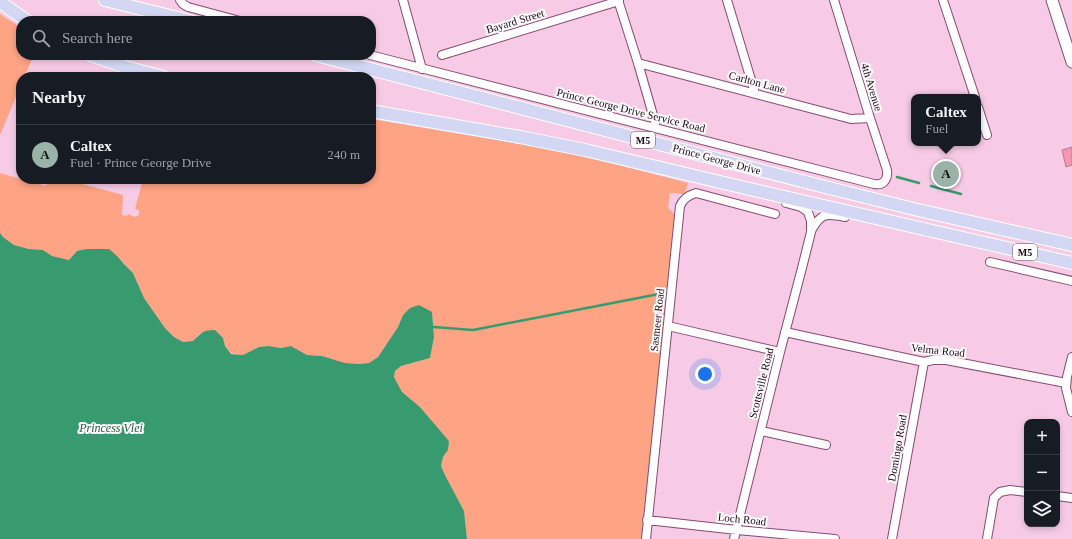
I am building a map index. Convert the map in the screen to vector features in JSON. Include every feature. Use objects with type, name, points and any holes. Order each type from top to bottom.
[{"type":"main road","points":[[105,0],[170,16]]},
{"type":"main road","points":[[1052,0],[1072,62]]},
{"type":"main road","points":[[0,2],[20,16]]},
{"type":"main road","points":[[105,60],[144,72]]},
{"type":"main road","name":"Prince George Drive","points":[[335,60],[804,182],[1072,245]]},
{"type":"main road","name":"Prince George Drive","points":[[376,112],[560,144],[1072,263]]},
{"type":"main road","points":[[1017,233],[1038,232],[1072,237]]},
{"type":"street","points":[[180,0],[188,7],[221,16]]},
{"type":"street","points":[[403,0],[422,69]]},
{"type":"street","points":[[618,0],[638,63],[655,122],[655,128]]},
{"type":"street","name":"Bayard Street","points":[[442,55],[618,0]]},
{"type":"street","points":[[727,0],[755,93]]},
{"type":"street","name":"4th Avenue","points":[[834,0],[887,170],[885,181]]},
{"type":"street","points":[[943,0],[974,94]]},
{"type":"street","name":"Prince George Drive Service Road","points":[[376,57],[874,184],[881,184],[885,181]]},
{"type":"street","name":"Carlton Lane","points":[[638,63],[851,119],[870,118]]},
{"type":"street","points":[[981,116],[987,135]]},
{"type":"street","name":"Scottsville Road","points":[[741,187],[805,210],[810,216],[811,232]]},
{"type":"street","name":"Sasmeer Road","points":[[646,539],[680,206],[684,200],[693,194],[700,194],[775,214]]},
{"type":"street","name":"Scottsville Road","points":[[734,539],[811,232],[821,218],[828,215],[854,218],[879,218]]},
{"type":"street","points":[[990,262],[1072,281]]},
{"type":"street","points":[[668,326],[780,352]]},
{"type":"street","name":"Velma Road","points":[[786,332],[924,362],[939,359],[946,360],[1066,383]]},
{"type":"street","points":[[1072,357],[1066,383],[1067,394],[1072,412]]},
{"type":"street","name":"Domingo Road","points":[[892,539],[924,362]]},
{"type":"street","points":[[761,431],[826,445]]},
{"type":"street","points":[[987,539],[994,498],[1000,492],[1010,490],[1024,492]]},
{"type":"street","points":[[1060,496],[1072,498]]},
{"type":"street","name":"Loch Road","points":[[647,520],[835,539]]},
{"type":"shaded area","points":[[0,14],[16,25],[16,60],[32,60],[26,72],[16,72],[16,97],[0,135]]},
{"type":"shaded area","points":[[376,120],[514,143],[600,160],[688,183],[685,194],[670,193],[668,208],[675,214],[642,539],[467,539],[464,511],[441,466],[443,457],[448,450],[449,441],[420,407],[402,392],[394,377],[395,371],[401,366],[430,358],[434,337],[432,312],[403,315],[398,327],[378,357],[369,363],[345,363],[322,356],[307,355],[291,346],[281,348],[268,346],[259,347],[243,355],[231,353],[225,346],[223,338],[200,333],[193,341],[183,342],[174,337],[165,328],[144,298],[133,273],[118,257],[86,249],[77,251],[69,260],[52,256],[43,250],[29,249],[14,245],[3,237],[0,233],[0,173],[16,178],[16,184],[39,184],[46,186],[47,184],[82,184],[123,195],[122,215],[127,216],[128,214],[135,217],[139,215],[139,210],[135,209],[142,184],[376,184]]},
{"type":"water","name":"Princess Vlei","points":[[0,233],[14,245],[29,249],[43,250],[52,256],[69,260],[77,251],[86,249],[109,249],[133,273],[144,298],[165,328],[174,337],[183,342],[193,341],[202,332],[215,330],[223,338],[225,346],[231,354],[243,355],[259,347],[268,346],[281,348],[291,346],[307,355],[322,356],[345,363],[369,363],[378,357],[398,327],[403,315],[410,308],[419,305],[432,312],[434,337],[430,358],[401,366],[395,371],[394,377],[402,392],[420,407],[449,441],[448,450],[443,457],[441,466],[464,511],[467,539],[0,539]]},
{"type":"building","points":[[1072,147],[1072,165],[1066,167],[1062,150]]},
{"type":"building","points":[[940,161],[957,165],[952,186],[935,181]]},
{"type":"waterway","points":[[897,177],[919,183]]},
{"type":"waterway","points":[[931,186],[961,194]]},
{"type":"waterway","points":[[434,327],[473,330],[659,294]]},
{"type":"place","name":"Caltex","points":[[946,174]]}]
